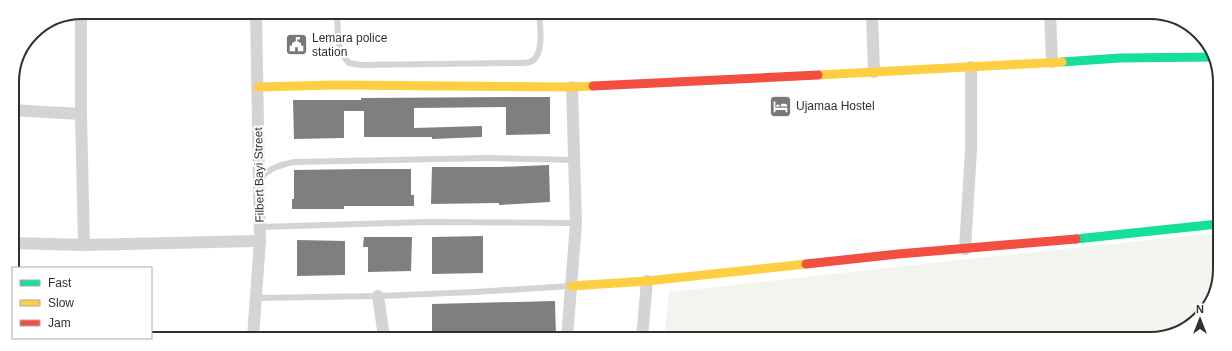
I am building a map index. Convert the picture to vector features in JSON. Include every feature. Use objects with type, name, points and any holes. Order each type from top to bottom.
[{"type":"street","points":[[81,19],[81,114],[84,244]]},
{"type":"street","name":"Filbert Bayi Street","points":[[253,332],[260,241],[256,19]]},
{"type":"street","points":[[872,19],[874,72]]},
{"type":"street","points":[[1050,19],[1052,62]]},
{"type":"street","points":[[258,87],[334,85],[572,87],[1120,58],[1207,55]]},
{"type":"street","points":[[965,249],[970,150],[971,66]]},
{"type":"street","points":[[567,332],[576,223],[572,87]]},
{"type":"street","points":[[19,110],[81,114]]},
{"type":"street","points":[[571,286],[648,281],[898,254],[1089,238],[1213,225]]},
{"type":"street","points":[[19,243],[84,244],[260,241]]},
{"type":"street","points":[[643,332],[648,281]]},
{"type":"street","points":[[378,296],[383,332]]},
{"type":"lane","points":[[337,19],[338,40],[343,56],[349,63],[361,65],[530,62],[536,57],[539,50],[539,19]]},
{"type":"lane","points":[[259,180],[265,173],[276,167],[294,162],[488,158],[575,160]]},
{"type":"lane","points":[[260,227],[425,222],[576,223]]},
{"type":"lane","points":[[256,298],[378,296],[571,286]]},
{"type":"shaded area","points":[[1213,234],[1213,269],[1211,286],[1206,299],[1180,299],[1180,324],[1167,330],[1154,332],[665,332],[669,292]]},
{"type":"building","points":[[550,97],[550,134],[506,135],[506,107],[414,108],[414,128],[482,126],[482,137],[432,139],[432,137],[364,137],[364,111],[344,111],[344,138],[294,139],[293,100],[361,100],[361,98]]},
{"type":"building","points":[[549,165],[550,202],[499,205],[499,203],[431,204],[432,167]]},
{"type":"building","points":[[411,169],[411,195],[414,195],[414,206],[344,206],[344,209],[292,209],[292,199],[294,199],[294,170]]},
{"type":"building","points":[[483,236],[483,273],[432,274],[432,237]]},
{"type":"building","points":[[364,237],[412,237],[411,271],[368,272],[368,247],[363,247]]},
{"type":"building","points":[[297,240],[345,241],[345,275],[297,276]]},
{"type":"building","points":[[555,301],[556,332],[432,332],[432,304]]},
{"type":"traffic: fast","points":[[1062,62],[1120,58],[1208,57]]},
{"type":"traffic: fast","points":[[1076,239],[1213,225]]},
{"type":"traffic: slow","points":[[818,75],[1062,62]]},
{"type":"traffic: slow","points":[[258,87],[334,85],[593,86]]},
{"type":"traffic: slow","points":[[571,286],[647,281],[806,264]]},
{"type":"traffic: jam","points":[[593,86],[818,75]]},
{"type":"traffic: jam","points":[[806,264],[898,254],[1076,239]]},
{"type":"place","name":"Lemara police station","points":[[296,45]]},
{"type":"place","name":"Ujamaa Hostel","points":[[780,106]]}]
